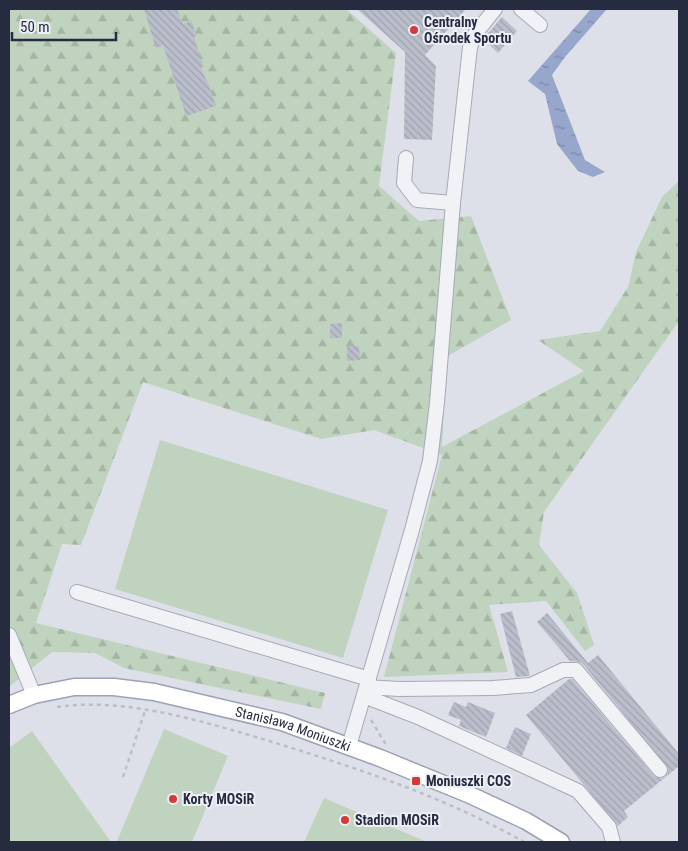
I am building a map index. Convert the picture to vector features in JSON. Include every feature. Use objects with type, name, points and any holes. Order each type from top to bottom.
[{"type":"main road","name":"Stanisława Moniuszki","points":[[9,705],[34,695],[74,687],[114,687],[154,692],[282,722],[468,794],[526,821],[561,842]]},
{"type":"lane","points":[[348,746],[367,687],[430,461],[437,403],[453,203],[470,47],[475,34],[495,9]]},
{"type":"lane","points":[[521,9],[540,25]]},
{"type":"lane","points":[[406,158],[404,183],[417,200],[453,203]]},
{"type":"lane","points":[[77,592],[367,687],[418,718],[578,791],[609,827],[613,842]]},
{"type":"lane","points":[[9,635],[34,695]]},
{"type":"lane","points":[[367,687],[399,689],[493,688],[531,685],[564,670],[576,670],[660,770]]},
{"type":"path","points":[[123,777],[145,710],[154,692]]},
{"type":"path","points":[[49,708],[82,704],[106,705],[145,710],[240,732],[375,775],[438,800],[524,842]]},
{"type":"green space","points":[[9,9],[346,9],[396,53],[379,186],[419,221],[471,216],[511,320],[446,357],[442,447],[584,371],[538,340],[600,331],[628,287],[636,252],[662,197],[679,181],[679,321],[544,512],[539,545],[577,593],[594,645],[585,651],[546,601],[489,605],[508,672],[384,677],[442,455],[374,430],[321,439],[143,382],[81,545],[62,544],[36,623],[325,693],[321,709],[124,668],[95,653],[52,652],[9,687]]},
{"type":"green space","points":[[160,440],[388,510],[343,658],[115,589]]},
{"type":"green space","name":"Korty MOSiR","points":[[164,729],[228,756],[192,842],[117,841]]},
{"type":"green space","points":[[32,731],[111,842],[9,842],[9,748]]},
{"type":"green space","name":"Stadion MOSiR","points":[[324,798],[427,842],[304,842]]},
{"type":"water","points":[[591,9],[607,9],[565,57],[552,75],[585,160],[605,172],[593,177],[578,171],[557,144],[545,94],[528,81]]},
{"type":"building","points":[[144,9],[177,9],[183,24],[192,21],[196,36],[194,37],[203,66],[201,69],[216,106],[186,116],[163,45],[156,48]]},
{"type":"building","points":[[357,9],[466,9],[425,55],[436,66],[432,140],[404,139],[405,52]]},
{"type":"building","points":[[502,17],[517,31],[498,53],[483,39]]},
{"type":"building","points":[[342,323],[342,338],[330,338],[330,324]]},
{"type":"building","points":[[347,346],[359,346],[360,360],[347,361]]},
{"type":"building","points":[[512,611],[530,676],[516,677],[500,614]]},
{"type":"building","points":[[547,613],[588,663],[598,655],[679,754],[679,766],[624,811],[628,817],[618,826],[526,715],[569,679],[572,679],[654,776],[661,779],[665,777],[668,773],[668,768],[583,664],[570,661],[537,622]]},
{"type":"building","points":[[454,702],[466,707],[468,702],[495,713],[486,737],[459,726],[461,720],[448,715]]},
{"type":"building","points":[[515,727],[531,734],[522,756],[506,748]]},
{"type":"place","name":"Centralny Ośrodek Sportu","points":[[414,30]]},
{"type":"place","name":"Moniuszki COS","points":[[416,781]]},
{"type":"place","name":"Korty MOSiR","points":[[173,799]]},
{"type":"place","name":"Stadion MOSiR","points":[[345,820]]}]
